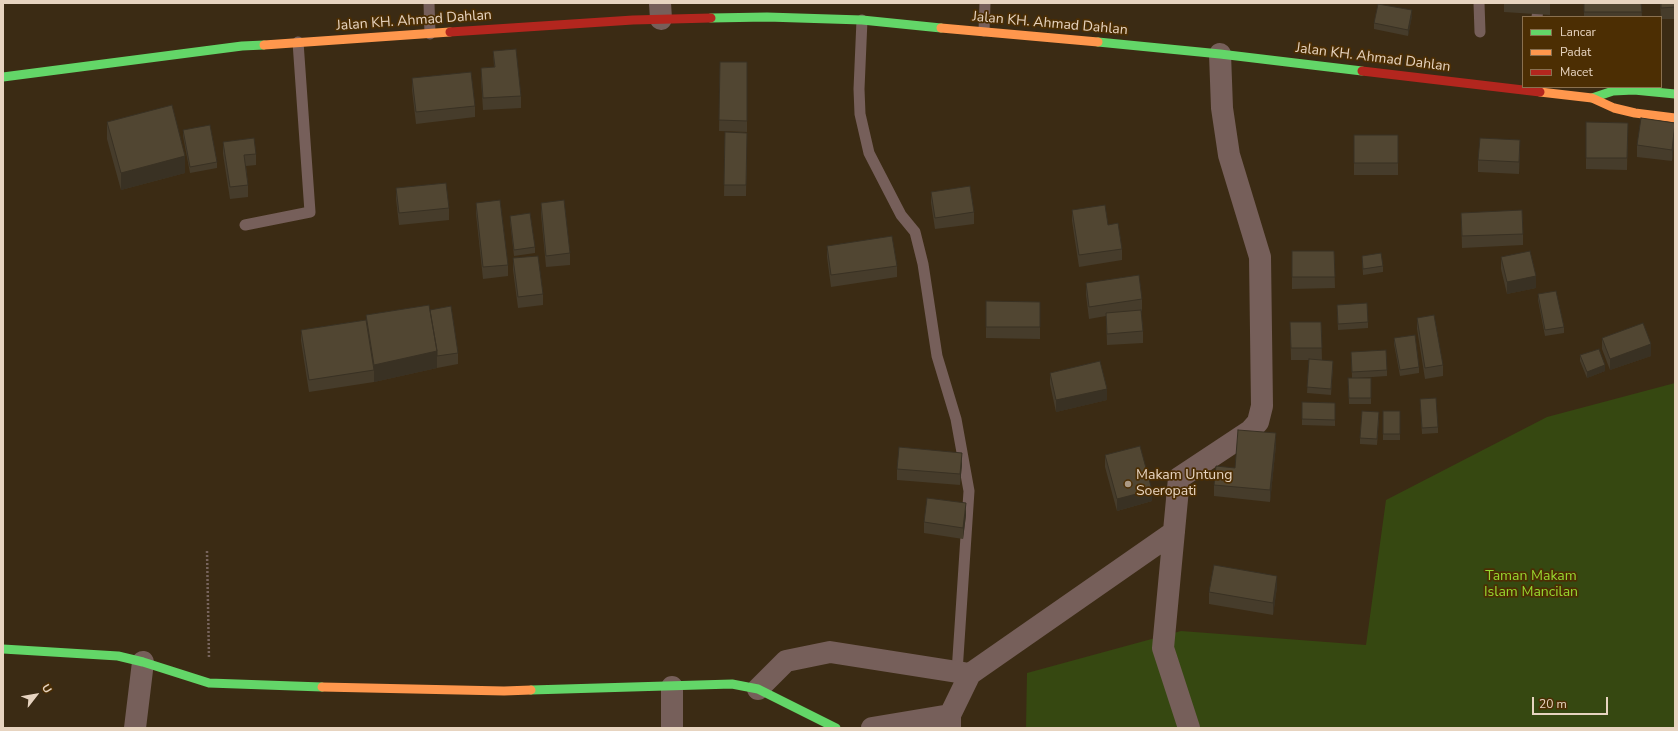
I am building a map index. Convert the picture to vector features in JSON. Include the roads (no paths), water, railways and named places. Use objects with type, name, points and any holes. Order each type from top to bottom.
[{"type":"main road","name":"Jalan KH. Ahmad Dahlan","points":[[3,77],[242,46],[430,34],[661,11],[767,17],[862,20],[1220,54],[1528,89],[1592,98],[1614,108],[1675,118]]},
{"type":"main road","name":"Jalan KH. Ahmad Dahlan","points":[[1592,98],[1613,91],[1627,90],[1675,94]]},
{"type":"main road","points":[[3,649],[118,656],[143,662],[209,683],[259,686],[504,692],[732,684],[758,689],[836,728]]},
{"type":"street","points":[[1189,728],[1163,648],[1179,478],[1250,431],[1258,422],[1262,406],[1260,257],[1229,155],[1222,108],[1220,54]]},
{"type":"street","points":[[872,728],[950,721],[963,673],[1174,532]]},
{"type":"street","points":[[758,689],[786,661],[830,652],[963,673]]},
{"type":"street","points":[[135,728],[143,662]]},
{"type":"street","points":[[672,687],[672,728]]},
{"type":"lane","points":[[429,3],[430,34]]},
{"type":"lane","points":[[984,31],[985,3]]},
{"type":"lane","points":[[1480,3],[1480,32]]},
{"type":"lane","points":[[1537,16],[1539,3]]},
{"type":"lane","points":[[862,20],[858,88],[860,114],[869,153],[901,215],[915,232],[923,264],[937,356],[956,419],[969,491],[963,673]]},
{"type":"lane","points":[[245,225],[310,212],[298,42]]},
{"type":"place","name":"Makam Untung Soeropati","points":[[1128,484]]},
{"type":"park label","name":"Taman Makam Islam Mancilan","points":[[1531,586]]}]
